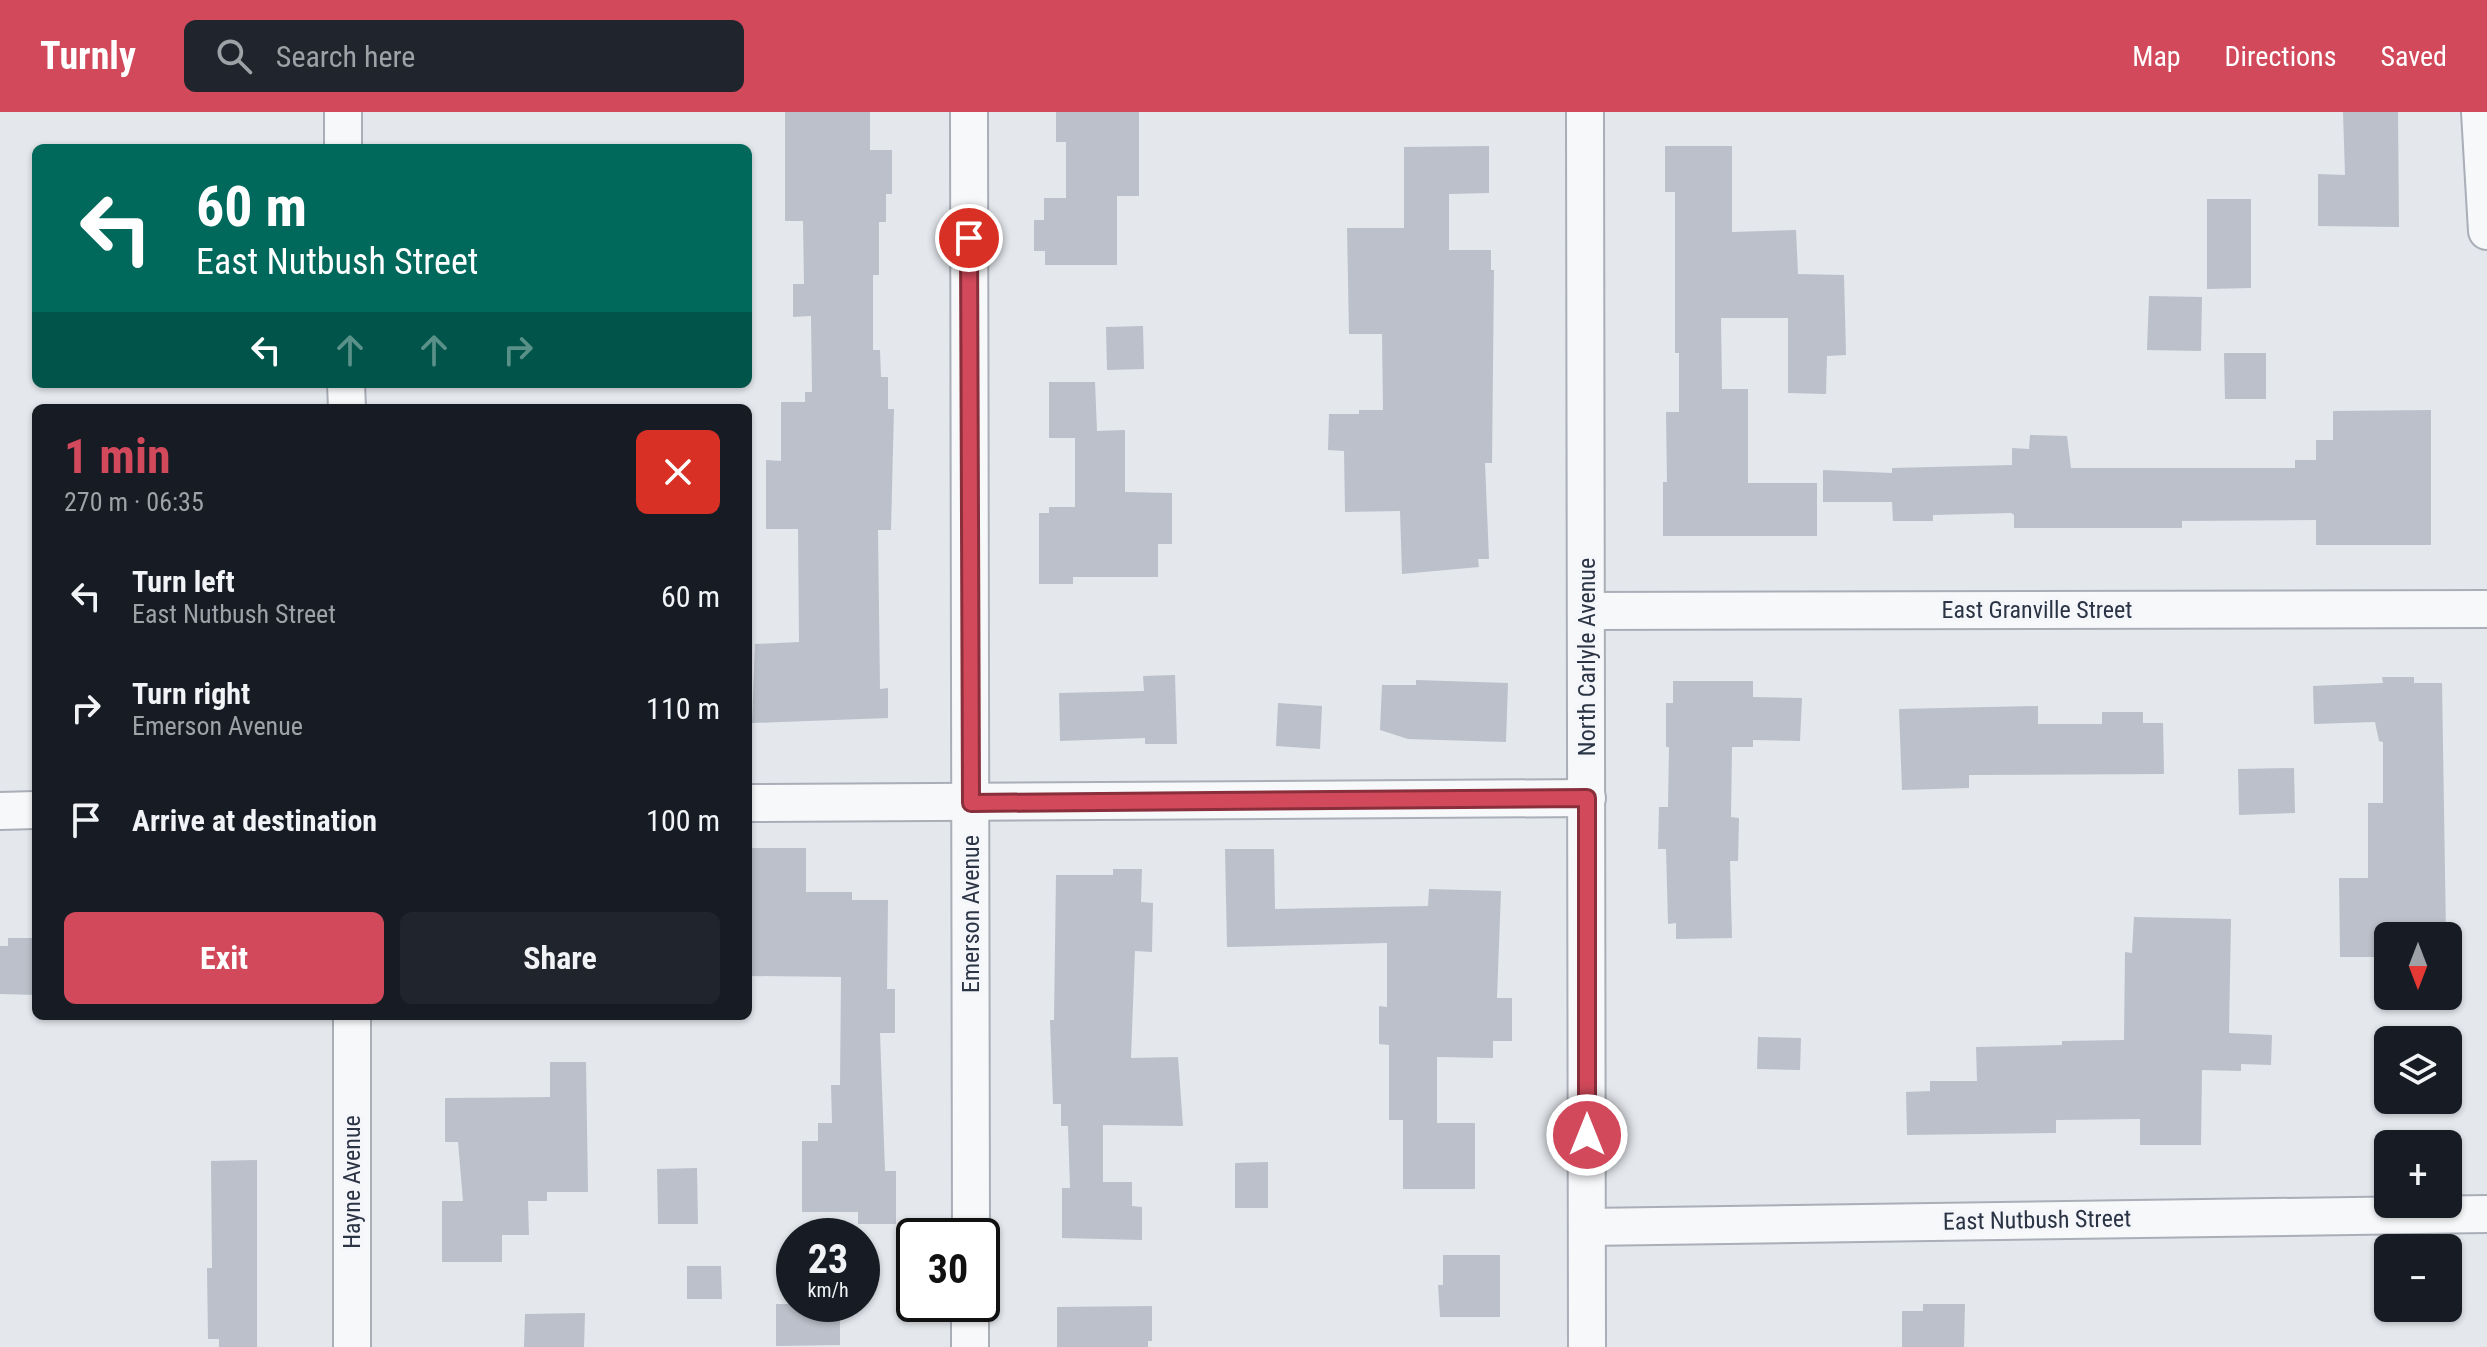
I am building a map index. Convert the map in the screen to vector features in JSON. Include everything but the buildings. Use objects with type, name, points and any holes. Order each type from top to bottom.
[{"type":"street","points":[[343,112],[343,144]]},
{"type":"street","name":"Emerson Avenue","points":[[969,112],[971,1218]]},
{"type":"street","name":"North Carlyle Avenue","points":[[1585,112],[1587,1347]]},
{"type":"street","points":[[2480,112],[2487,231]]},
{"type":"street","name":"East Granville Street","points":[[1587,611],[2487,609]]},
{"type":"street","points":[[752,803],[1587,798]]},
{"type":"street","points":[[0,811],[32,810]]},
{"type":"street","name":"Hayne Avenue","points":[[352,1020],[352,1347]]},
{"type":"street","name":"East Nutbush Street","points":[[1587,1227],[2487,1214]]},
{"type":"street","points":[[970,1322],[970,1347]]},
{"type":"route","points":[[969,238],[971,803],[1587,798],[1587,1135]]}]
